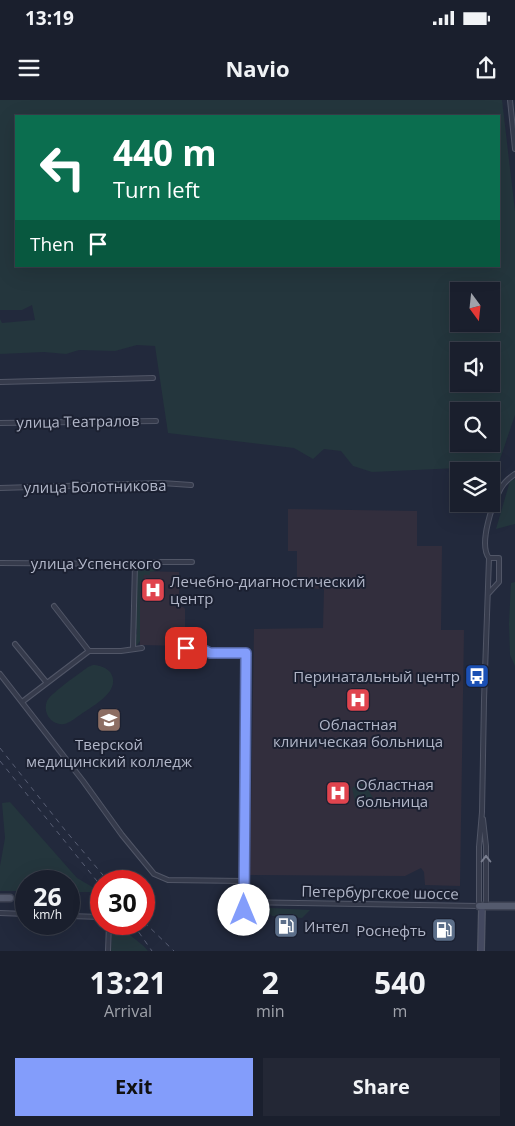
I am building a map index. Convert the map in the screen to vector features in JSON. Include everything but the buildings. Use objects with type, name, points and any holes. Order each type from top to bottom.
[{"type":"main road","points":[[0,898],[10,898]]},
{"type":"main road","name":"Петербургское шоссе","points":[[482,906],[515,906]]},
{"type":"main road","points":[[481,951],[482,906]]},
{"type":"street","points":[[510,100],[515,149]]},
{"type":"street","points":[[0,382],[153,378]]},
{"type":"street","name":"улица Театралов","points":[[0,423],[156,420]]},
{"type":"street","points":[[482,906],[479,847],[482,812],[489,558],[486,554],[485,544],[487,528],[501,489],[507,479],[515,474]]},
{"type":"street","name":"улица Болотникова","points":[[0,488],[191,484]]},
{"type":"street","points":[[488,594],[499,582],[499,558],[489,558]]},
{"type":"street","name":"улица Успенского","points":[[0,563],[135,564],[192,562]]},
{"type":"street","points":[[133,648],[135,564]]},
{"type":"street","points":[[54,606],[89,651]]},
{"type":"street","points":[[15,644],[47,683]]},
{"type":"street","points":[[22,702],[89,651],[121,651],[142,648]]},
{"type":"street","points":[[186,648],[204,650],[210,653],[246,653],[244,910]]},
{"type":"street","points":[[0,674],[122,835],[154,874],[166,880],[244,881]]},
{"type":"street","points":[[482,812],[486,846],[482,906]]},
{"type":"street","name":"Петербургское шоссе","points":[[244,902],[482,906]]},
{"type":"street","points":[[0,913],[15,914]]},
{"type":"street","points":[[108,951],[109,935]]},
{"type":"shaded area","points":[[0,100],[502,100],[515,211],[515,415],[499,462],[450,462],[450,468],[372,472],[353,466],[341,451],[324,449],[313,459],[294,448],[168,433],[155,346],[137,345],[115,351],[79,350],[66,354],[44,352],[0,354],[0,319],[2,323],[35,320],[32,305],[22,310],[0,310]]},
{"type":"shaded area","points":[[515,479],[515,524],[496,529],[510,481]]},
{"type":"shaded area","name":"Областная клиническая больница","points":[[288,509],[417,511],[417,546],[442,546],[441,630],[464,630],[460,886],[425,885],[424,872],[421,868],[405,876],[250,875],[254,629],[323,628],[324,589],[297,588],[297,551],[288,551]]},
{"type":"shaded area","points":[[136,568],[156,568],[156,571],[150,572],[150,575],[144,575],[140,593],[140,641],[135,645],[134,635],[137,634],[137,629],[135,628]]},
{"type":"shaded area","points":[[140,571],[179,572],[179,595],[171,595],[171,605],[185,609],[185,646],[140,645]]},
{"type":"shaded area","points":[[515,582],[515,666],[510,655],[509,624],[511,583]]},
{"type":"shaded area","points":[[93,665],[102,667],[110,672],[113,679],[109,692],[68,723],[60,724],[52,721],[46,710],[47,701],[66,683]]},
{"type":"shaded area","points":[[357,784],[363,784],[367,787],[374,800],[372,803],[359,807],[356,806],[352,788]]},
{"type":"shaded area","points":[[10,802],[70,870],[15,870],[15,891],[0,891],[0,866],[5,838],[2,803]]},
{"type":"shaded area","points":[[80,880],[90,886],[90,892],[80,892]]},
{"type":"shaded area","points":[[269,908],[310,910],[302,918],[272,916],[268,911]]},
{"type":"shaded area","points":[[112,935],[130,935],[148,951],[111,951]]},
{"type":"railway","points":[[0,748],[99,870]]},
{"type":"railway","points":[[0,761],[90,872]]},
{"type":"railway","points":[[155,933],[174,951]]},
{"type":"railway","points":[[141,935],[152,951]]},
{"type":"place","name":"Лечебно-диагностический центр","points":[[153,590]]},
{"type":"place","name":"Перинатальный центр","points":[[477,676]]},
{"type":"place","name":"Областная клиническая больница","points":[[358,700]]},
{"type":"place","name":"Тверской медицинский колледж","points":[[109,720]]},
{"type":"place","name":"Областная больница","points":[[338,793]]},
{"type":"place","name":"Интел","points":[[286,926]]},
{"type":"place","name":"Роснефть","points":[[444,930]]},
{"type":"route","points":[[186,648],[188,650],[204,650],[210,653],[246,653],[244,910]]}]
